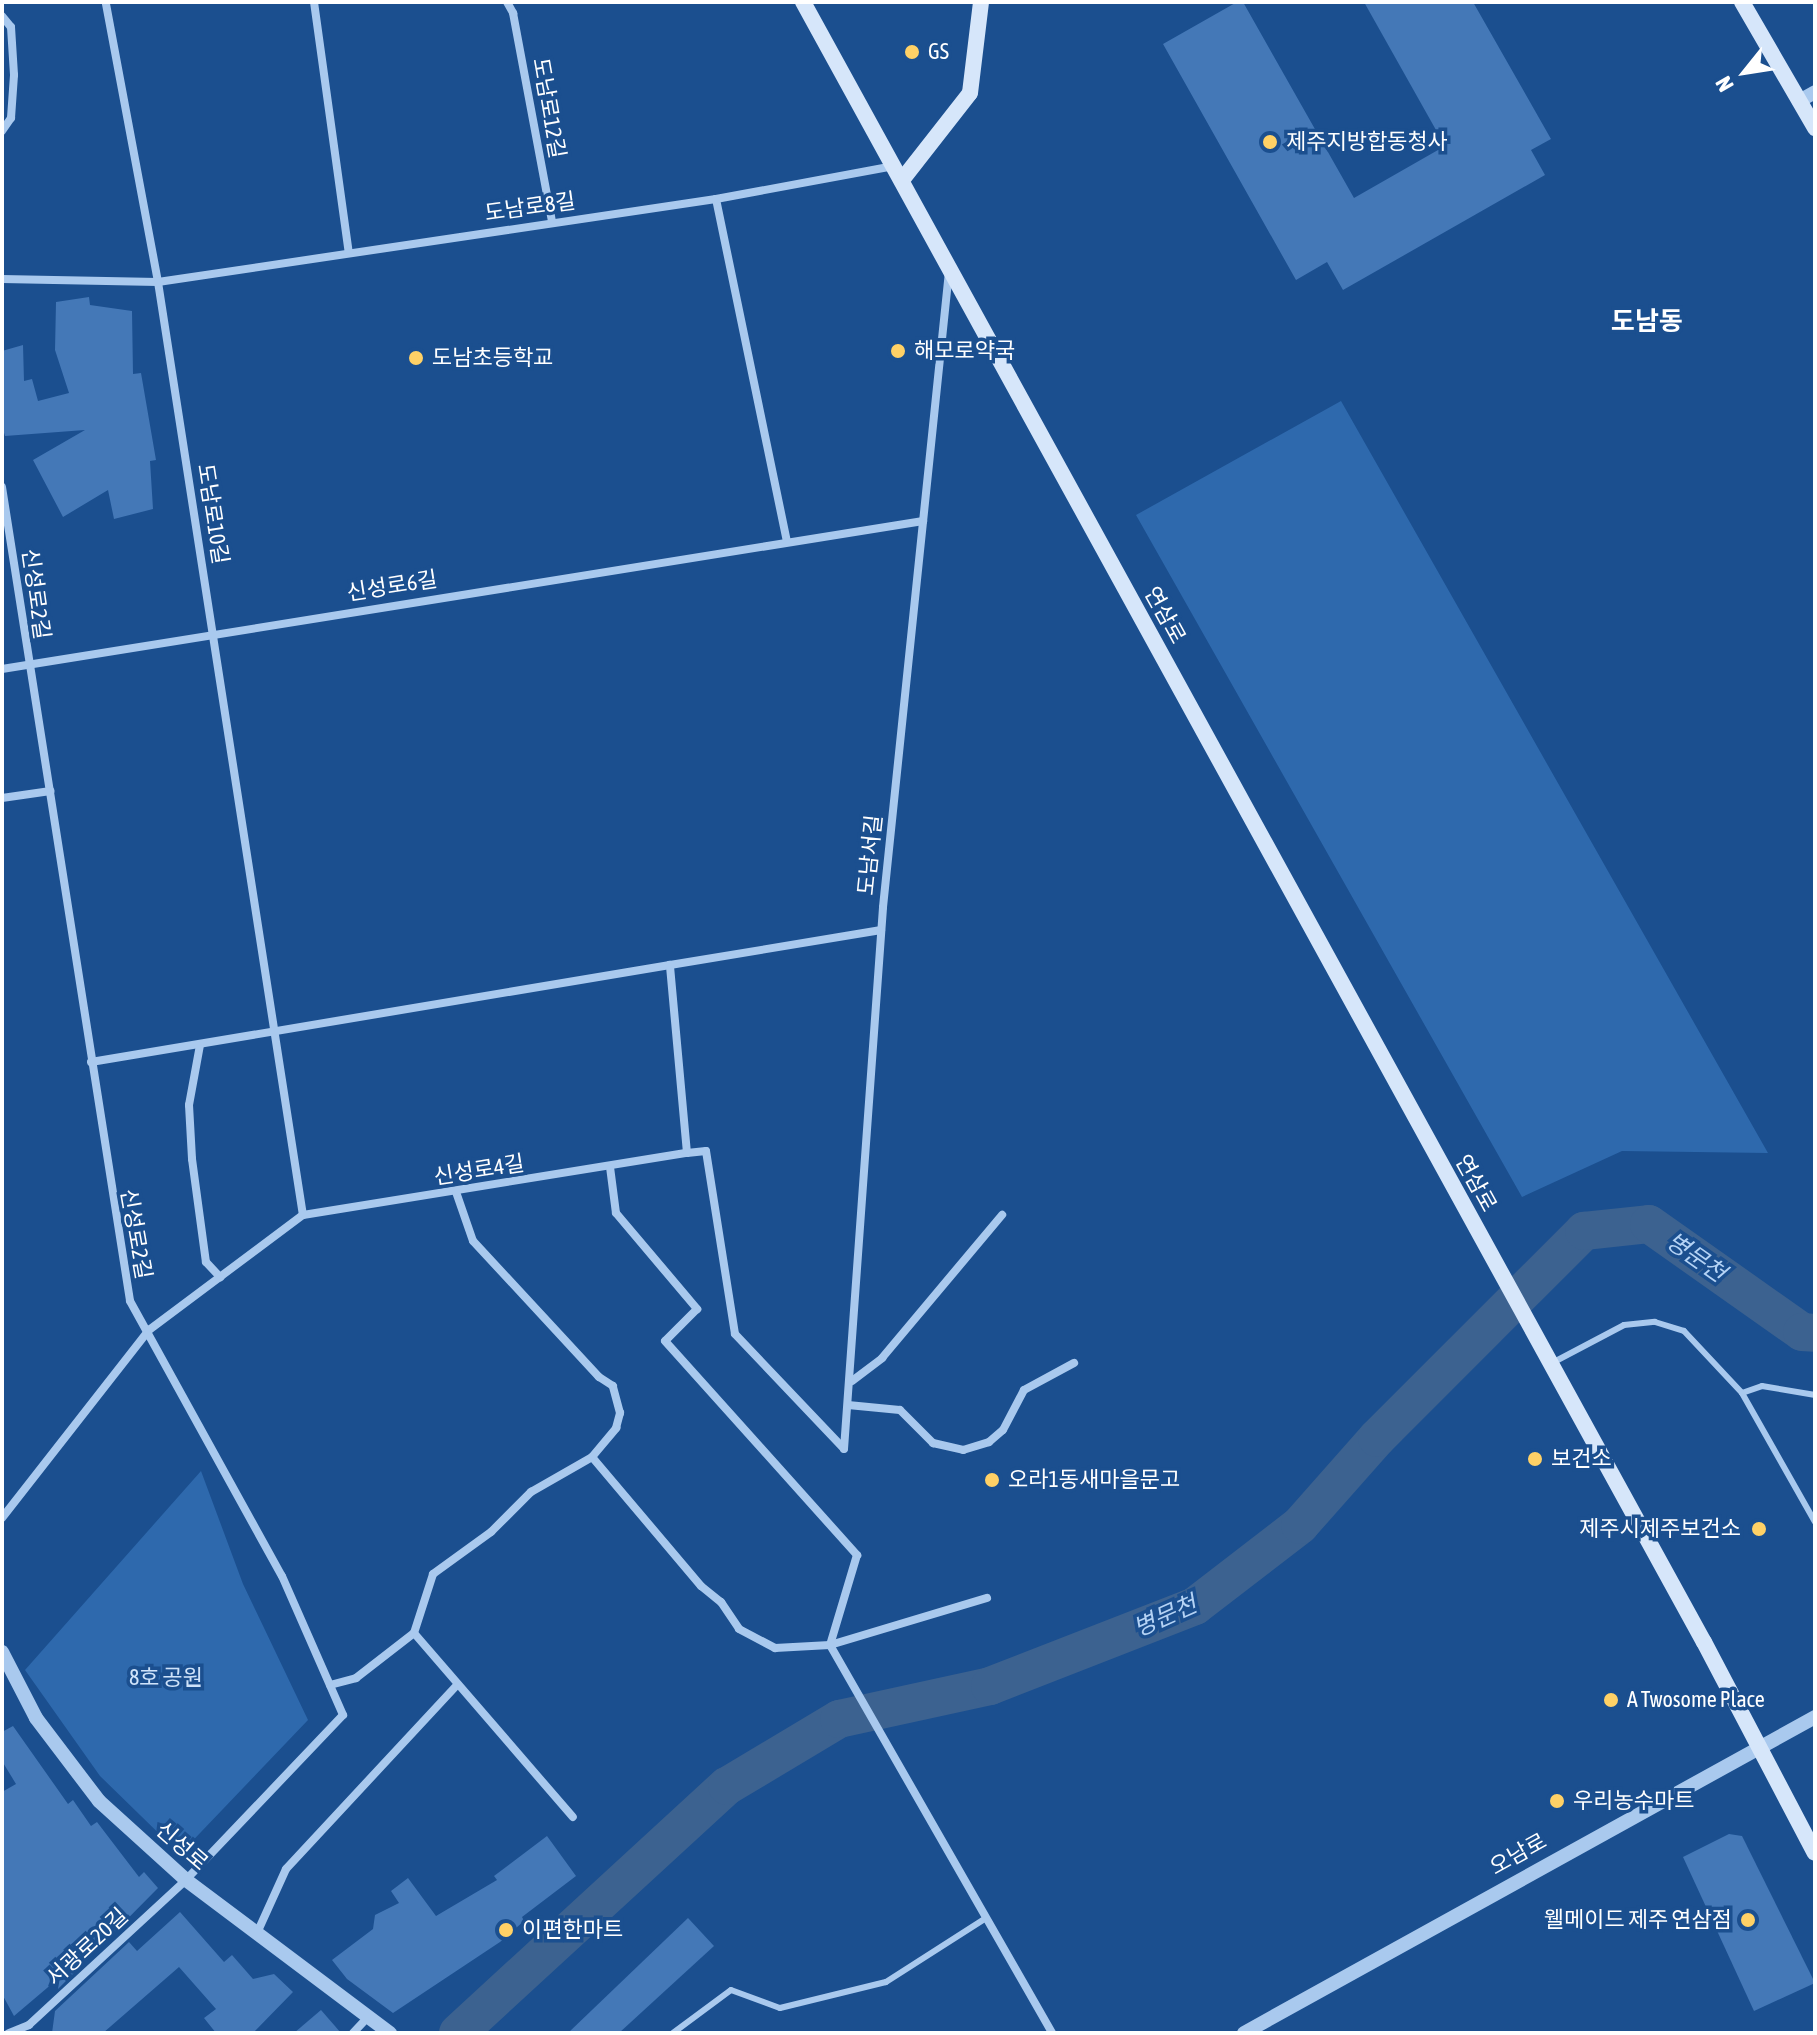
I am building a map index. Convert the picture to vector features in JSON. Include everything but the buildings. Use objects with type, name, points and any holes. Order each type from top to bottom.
[{"type":"main road","name":"연삼로","points":[[803,2],[1550,1364]]},
{"type":"main road","points":[[898,173],[970,93],[981,2]]},
{"type":"main road","points":[[1742,2],[1815,128]]},
{"type":"main road","points":[[1550,1364],[1815,1853]]},
{"type":"street","points":[[314,2],[349,253]]},
{"type":"street","name":"도남로12길","points":[[507,2],[513,13],[552,222]]},
{"type":"street","name":"도남로10길","points":[[108,3],[158,282],[303,1215]]},
{"type":"street","points":[[2,16],[11,27],[14,75],[11,118],[2,131]]},
{"type":"street","points":[[1799,101],[1815,92]]},
{"type":"street","name":"도남로8길","points":[[2,279],[158,282],[898,173]]},
{"type":"street","points":[[716,199],[787,541]]},
{"type":"street","name":"도남서길","points":[[687,1153],[706,1151],[735,1334],[844,1449],[852,1381],[881,930],[949,267]]},
{"type":"street","name":"신성로2길","points":[[2,487],[120,1260],[130,1301],[149,1330],[241,1510],[282,1576],[343,1715],[186,1880]]},
{"type":"street","name":"신성로6길","points":[[2,669],[213,632],[923,521]]},
{"type":"street","points":[[2,798],[50,791]]},
{"type":"street","points":[[91,1062],[881,930]]},
{"type":"street","points":[[670,965],[687,1153]]},
{"type":"street","points":[[200,1045],[189,1105],[192,1159],[206,1262],[220,1277]]},
{"type":"street","name":"신성로4길","points":[[2,1518],[149,1330],[303,1215],[687,1153]]},
{"type":"street","points":[[610,1167],[616,1213],[697,1309],[665,1341],[857,1555],[830,1645],[1052,2033]]},
{"type":"street","points":[[330,1685],[356,1678],[414,1633],[433,1574],[491,1532],[531,1492],[592,1457],[616,1428],[620,1413],[613,1386],[473,1241],[456,1192]]},
{"type":"street","points":[[852,1381],[882,1358],[1002,1215]]},
{"type":"street","points":[[848,1405],[900,1410],[933,1443],[963,1450],[989,1442],[1003,1430],[1024,1390],[1074,1363]]},
{"type":"street","points":[[592,1457],[739,1629],[775,1648],[830,1645],[987,1598]]},
{"type":"street","points":[[414,1633],[456,1686],[573,1817]]},
{"type":"street","name":"신성로","points":[[2,1652],[36,1718],[99,1801],[186,1880],[380,2025]]},
{"type":"street","points":[[257,1933],[286,1869],[456,1686]]},
{"type":"street","name":"오남로","points":[[1244,2033],[1815,1717]]},
{"type":"street","name":"서광로20길","points":[[9,2033],[32,2029],[186,1880]]},
{"type":"street","points":[[353,2033],[380,2025]]},
{"type":"lane","points":[[1550,1364],[1624,1325],[1655,1322],[1684,1331],[1742,1393],[1815,1522]]},
{"type":"lane","points":[[1742,1393],[1762,1386],[1815,1395]]},
{"type":"lane","points":[[673,2033],[731,1990],[780,2008],[886,1982],[986,1918]]},
{"type":"green space","points":[[1341,401],[1768,1153],[1622,1151],[1522,1197],[1136,515]]},
{"type":"green space","name":"8호 공원","points":[[201,1471],[243,1584],[308,1720],[180,1854],[100,1776],[25,1670]]},
{"type":"waterway","name":"병문천","points":[[458,2033],[727,1786],[839,1719],[990,1686],[1195,1606],[1300,1525],[1377,1438],[1584,1231],[1649,1224],[1802,1332],[1815,1333]]},
{"type":"place","name":"GS","points":[[912,52]]},
{"type":"place","name":"제주지방합동청사","points":[[1270,142]]},
{"type":"place","name":"해모로약국","points":[[898,351]]},
{"type":"place","name":"도남초등학교","points":[[416,358]]},
{"type":"place","name":"보건소","points":[[1535,1459]]},
{"type":"place","name":"오라1동새마을문고","points":[[992,1480]]},
{"type":"place","name":"제주시제주보건소","points":[[1759,1529]]},
{"type":"place","name":"A Twosome Place","points":[[1611,1700]]},
{"type":"place","name":"우리농수마트","points":[[1557,1801]]},
{"type":"place","name":"웰메이드 제주 연삼점","points":[[1748,1920]]},
{"type":"place","name":"이편한마트","points":[[506,1930]]},
{"type":"district","name":"도남동","points":[[1647,322]]}]
